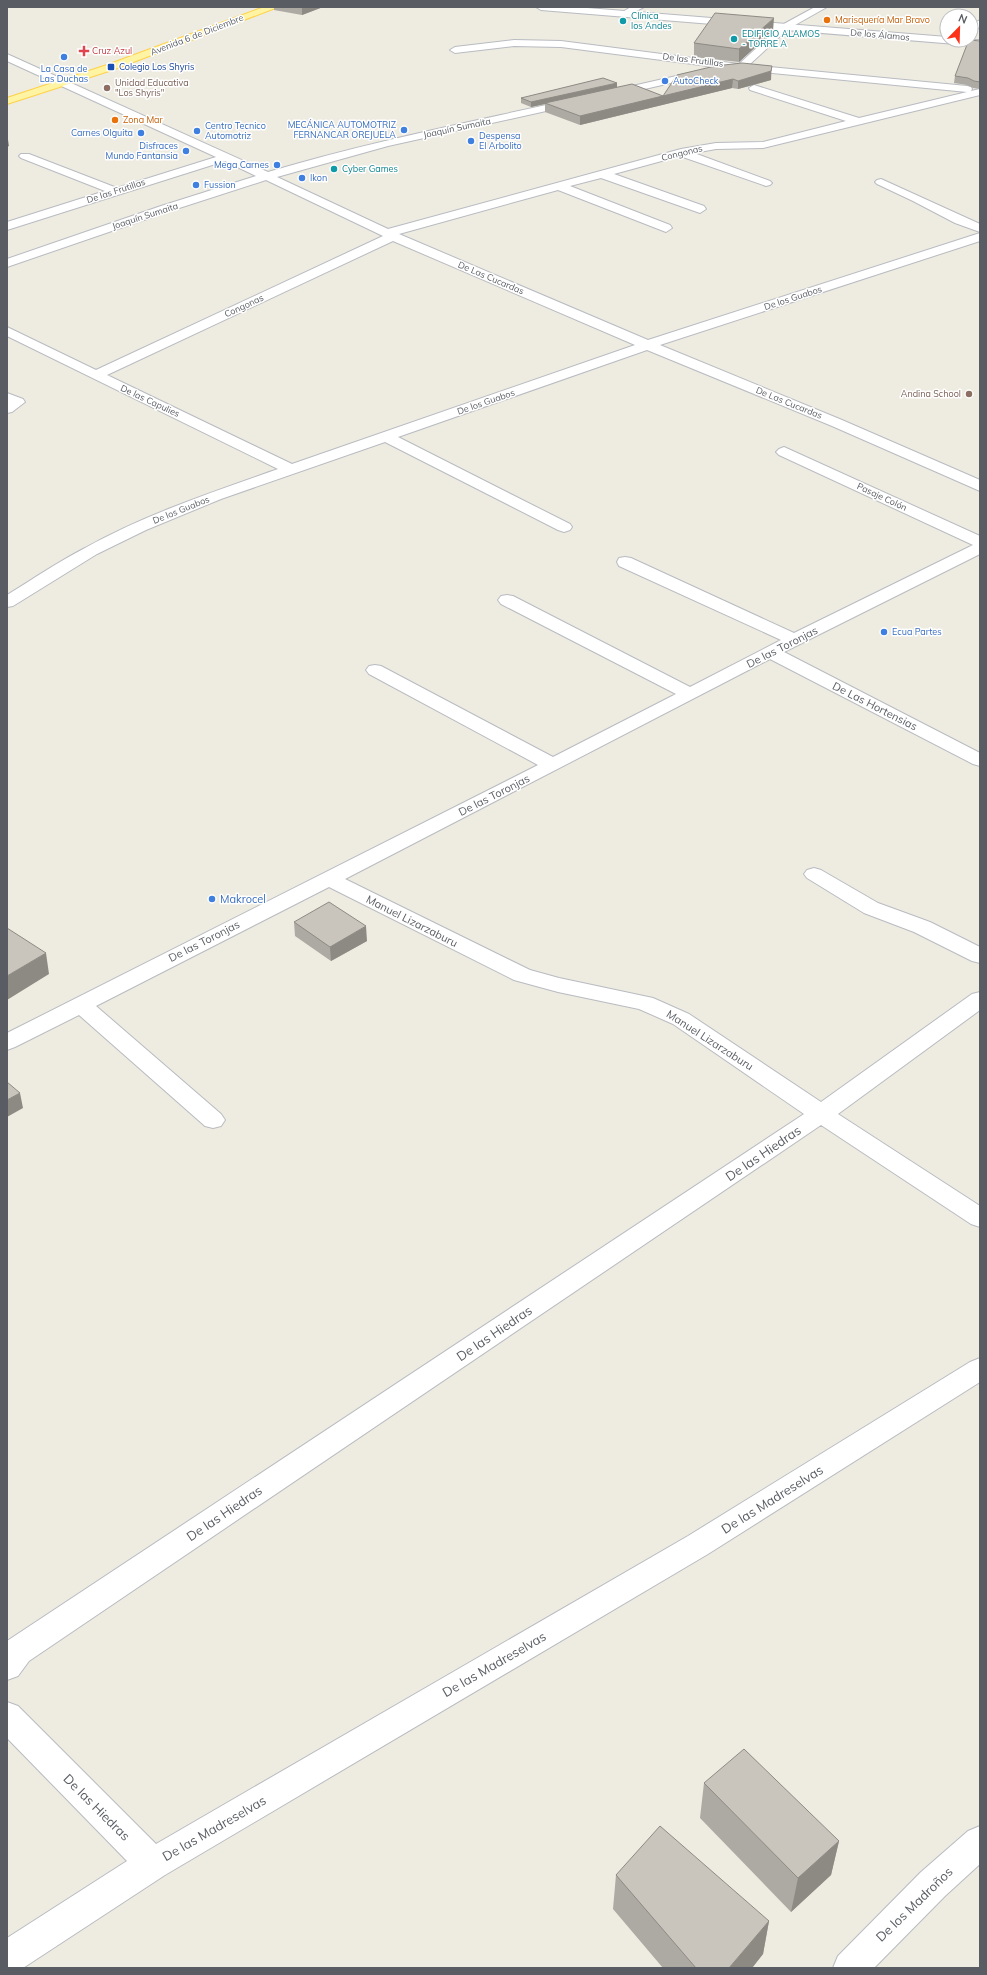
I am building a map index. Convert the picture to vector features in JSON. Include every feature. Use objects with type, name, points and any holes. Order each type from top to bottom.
[{"type":"main road","name":"Avenida 6 de Diciembre","points":[[7,101],[112,67],[273,7]]},
{"type":"main road","points":[[26,80],[60,69]]},
{"type":"street","name":"De los Álamos","points":[[541,7],[939,39]]},
{"type":"street","points":[[624,14],[639,7]]},
{"type":"street","points":[[599,97],[714,70],[741,67],[784,27],[822,7]]},
{"type":"street","name":"De las Frutillas","points":[[455,50],[494,44],[537,42],[741,67],[980,91]]},
{"type":"street","name":"De Las Cucardas","points":[[7,57],[226,156],[391,234],[647,345],[837,422],[980,486]]},
{"type":"street","points":[[754,88],[859,122]]},
{"type":"street","name":"Congonas","points":[[96,375],[391,234],[680,152],[716,146],[759,146],[980,91]]},
{"type":"street","name":"Joaquín Sumaita","points":[[7,263],[127,221],[268,176],[388,143],[583,100]]},
{"type":"street","points":[[680,152],[766,183]]},
{"type":"street","points":[[25,156],[115,191]]},
{"type":"street","name":"De las Frutillas","points":[[7,226],[226,156]]},
{"type":"street","points":[[602,174],[700,209]]},
{"type":"street","points":[[880,182],[918,198],[959,220],[980,228]]},
{"type":"street","points":[[559,186],[666,228]]},
{"type":"street","name":"De los Guabos","points":[[7,602],[91,551],[140,527],[215,496],[647,345],[980,238]]},
{"type":"street","points":[[954,246],[974,253]]},
{"type":"street","name":"De las Capulies","points":[[7,331],[293,470]]},
{"type":"street","points":[[7,397],[18,402],[7,409]]},
{"type":"street","points":[[387,437],[564,527]]},
{"type":"street","name":"Pasaje Colón","points":[[784,452],[980,542]]},
{"type":"street","name":"De las Toronjas","points":[[7,1042],[553,765],[770,652],[980,548]]},
{"type":"street","points":[[625,562],[795,640]]},
{"type":"street","points":[[507,600],[690,694]]},
{"type":"street","name":"De Las Hortensias","points":[[770,652],[980,760]]},
{"type":"street","points":[[374,670],[553,765]]},
{"type":"street","points":[[814,874],[871,908],[922,927],[980,956]]},
{"type":"street","name":"Manuel Lizarzaburu","points":[[328,878],[522,975],[551,983],[645,1003],[681,1019],[821,1114],[980,1218]]},
{"type":"street","name":"De las Hiedras","points":[[7,1666],[18,1651],[821,1114],[980,999]]},
{"type":"street","points":[[80,1004],[213,1120]]},
{"type":"street","name":"De las Madreselvas","points":[[7,1958],[153,1864],[698,1545],[980,1369]]},
{"type":"street","name":"De las Hiedras","points":[[7,1716],[153,1864]]},
{"type":"street","name":"De los Madroños","points":[[850,1968],[933,1884],[980,1842]]},
{"type":"building","points":[[715,13],[774,18],[739,49],[694,43]]},
{"type":"building","points":[[980,41],[980,82],[955,76],[966,48],[979,48]]},
{"type":"building","points":[[742,63],[772,66],[771,71],[738,81],[733,79],[663,96],[677,75],[715,66]]},
{"type":"building","points":[[603,78],[617,83],[531,102],[521,98]]},
{"type":"building","points":[[632,84],[663,96],[580,116],[545,103]]},
{"type":"building","points":[[329,902],[366,926],[330,947],[294,922]]},
{"type":"building","points":[[7,928],[46,953],[7,976]]},
{"type":"building","points":[[7,1082],[20,1093],[7,1100]]},
{"type":"building","points":[[744,1749],[839,1841],[798,1878],[704,1783]]},
{"type":"building","points":[[660,1826],[769,1921],[729,1968],[696,1968],[616,1875]]},
{"type":"place","name":"Marisquería Mar Bravo","points":[[827,20]]},
{"type":"place","name":"Clínica los Andes","points":[[623,21]]},
{"type":"place","name":"EDIFICIO ALAMOS - TORRE A","points":[[734,39]]},
{"type":"place","name":"Cruz Azul","points":[[84,51]]},
{"type":"place","name":"La Casa de Las Duchas","points":[[64,57]]},
{"type":"place","name":"Colegio Los Shyris","points":[[111,67]]},
{"type":"place","name":"AutoCheck","points":[[665,81]]},
{"type":"place","name":"Unidad Educativa \"Los Shyris\"","points":[[107,88]]},
{"type":"place","name":"Zona Mar","points":[[115,120]]},
{"type":"place","name":"MECÁNICA AUTOMOTRIZ FERNANCAR OREJUELA","points":[[404,130]]},
{"type":"place","name":"Centro Tecnico Automotriz","points":[[197,131]]},
{"type":"place","name":"Carnes Olguita","points":[[141,133]]},
{"type":"place","name":"Despensa El Arbolito","points":[[471,141]]},
{"type":"place","name":"Disfraces Mundo Fantansia","points":[[186,151]]},
{"type":"place","name":"Mega Carnes","points":[[277,165]]},
{"type":"place","name":"Cyber Games","points":[[334,169]]},
{"type":"place","name":"Ikon","points":[[302,178]]},
{"type":"place","name":"Fussion","points":[[196,185]]},
{"type":"place","name":"Andina School","points":[[969,394]]},
{"type":"place","name":"Ecua Partes","points":[[884,632]]},
{"type":"place","name":"Makrocel","points":[[212,899]]}]
